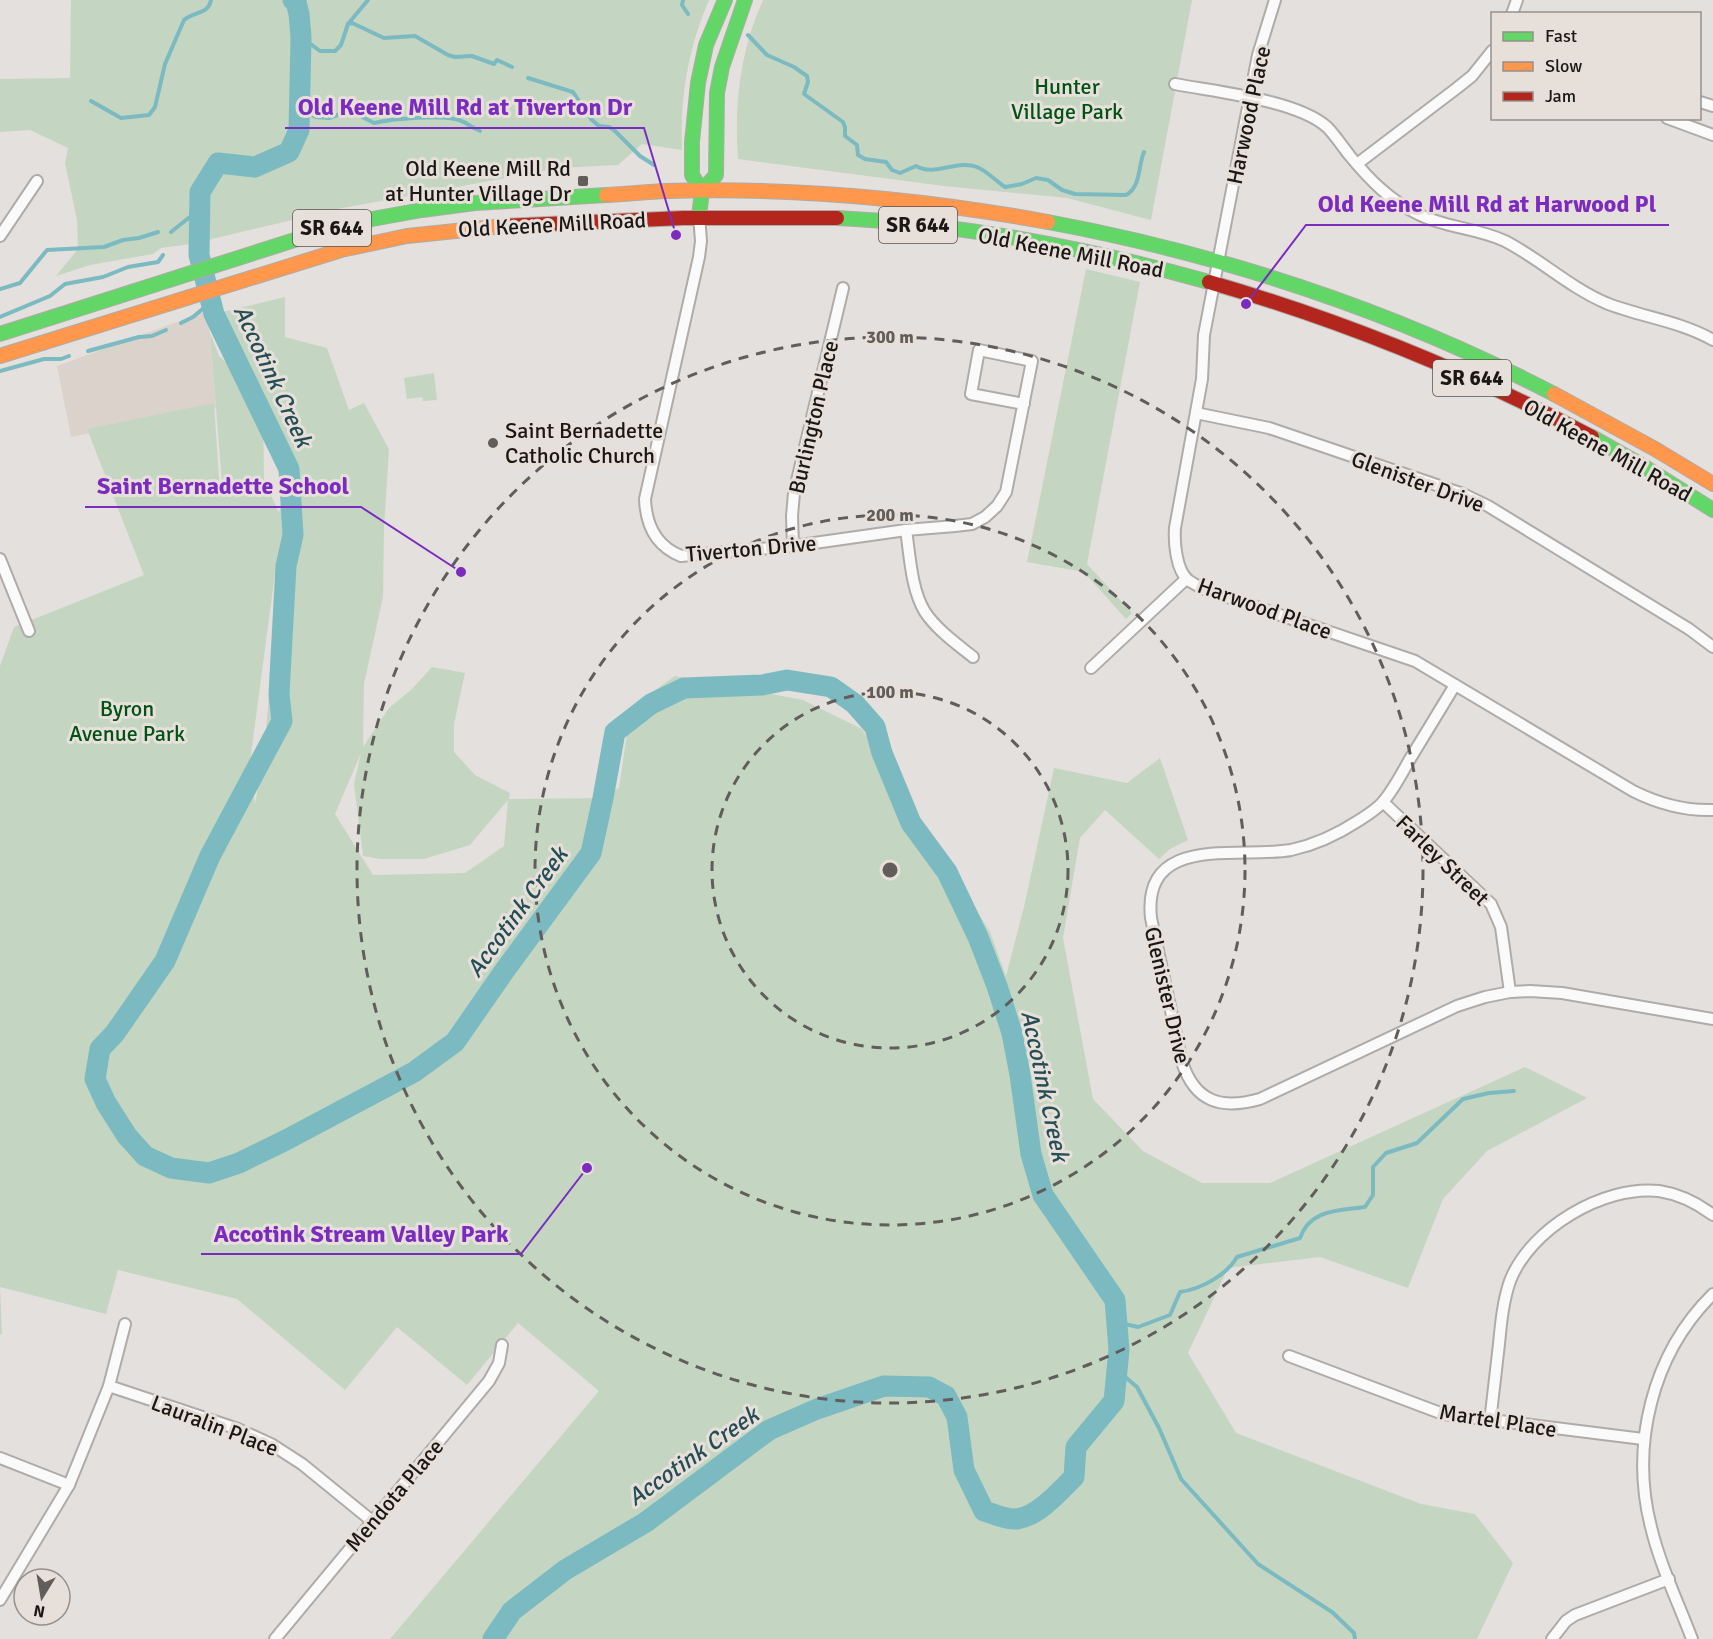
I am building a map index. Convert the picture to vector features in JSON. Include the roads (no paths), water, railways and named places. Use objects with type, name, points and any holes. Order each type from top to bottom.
[{"type":"main road","points":[[702,191],[692,176],[692,142],[698,83],[706,45],[725,0]]},
{"type":"main road","points":[[699,216],[702,191],[716,175],[717,93],[731,36],[745,0]]},
{"type":"main road","name":"Old Keene Mill Road","points":[[0,334],[346,224],[397,213],[525,199],[670,191],[879,198],[947,206],[1093,230],[1219,260],[1349,304],[1404,324],[1486,359],[1590,411],[1713,484]]},
{"type":"main road","name":"Old Keene Mill Road","points":[[0,356],[338,249],[432,232],[530,224],[699,216],[764,215],[899,223],[1019,237],[1113,256],[1214,282],[1330,321],[1472,378],[1612,448],[1713,510]]},
{"type":"street","name":"Harwood Place","points":[[1275,0],[1258,55],[1204,335],[1203,379],[1174,542],[1186,579],[1201,588],[1415,662],[1641,795],[1675,807],[1713,810]]},
{"type":"street","points":[[1357,164],[1457,88],[1479,69],[1491,52]]},
{"type":"street","points":[[1175,84],[1290,106],[1311,116],[1327,128],[1384,193],[1419,215],[1503,240],[1570,284],[1604,302],[1636,314],[1679,325],[1713,340]]},
{"type":"street","points":[[1672,120],[1713,135]]},
{"type":"street","points":[[0,236],[37,181]]},
{"type":"street","name":"Tiverton Drive","points":[[699,216],[699,257],[645,500],[649,526],[658,541],[669,551],[681,556],[793,546],[906,530],[972,524],[985,517],[997,506],[1006,492],[1024,404],[1032,361],[979,350],[971,394],[1024,404]]},
{"type":"street","name":"Burlington Place","points":[[793,546],[794,493],[843,288]]},
{"type":"street","name":"Glenister Drive","points":[[1197,413],[1269,428],[1462,494],[1488,506],[1689,629],[1713,647]]},
{"type":"street","points":[[906,530],[915,586],[924,610],[945,634],[973,657]]},
{"type":"street","points":[[0,559],[29,631]]},
{"type":"street","points":[[1091,668],[1186,579]]},
{"type":"street","name":"Glenister Drive","points":[[1455,685],[1383,802],[1358,822],[1309,845],[1275,852],[1197,855],[1181,859],[1170,866],[1155,883],[1149,906],[1151,918],[1182,1062],[1186,1075],[1194,1087],[1208,1099],[1228,1105],[1260,1099],[1457,1006],[1510,992],[1562,993],[1713,1019]]},
{"type":"street","name":"Farley Street","points":[[1383,802],[1491,904],[1502,927],[1510,992]]},
{"type":"street","points":[[1490,1422],[1507,1290],[1520,1262],[1546,1232],[1566,1217],[1599,1201],[1634,1192],[1659,1191],[1671,1194],[1693,1201],[1713,1215]]},
{"type":"street","points":[[1692,1639],[1651,1530],[1643,1478],[1643,1439],[1651,1403],[1666,1360],[1692,1318],[1713,1294]]},
{"type":"street","points":[[0,1600],[69,1485],[109,1386],[125,1323]]},
{"type":"street","name":"Mendota Place","points":[[275,1639],[489,1381],[499,1363],[502,1345]]},
{"type":"street","name":"Martel Place","points":[[1289,1356],[1443,1414],[1490,1422],[1643,1439]]},
{"type":"street","name":"Lauralin Place","points":[[109,1386],[238,1429],[271,1444],[302,1464],[372,1521]]},
{"type":"street","points":[[0,1458],[69,1485]]},
{"type":"street","points":[[1552,1639],[1575,1615],[1669,1579]]},
{"type":"waterway","points":[[91,101],[121,118],[149,115],[155,107],[165,64],[184,20],[204,11],[211,0]]},
{"type":"waterway","name":"Accotink Creek","points":[[293,0],[296,2],[299,14],[301,37],[299,130],[289,152],[255,167],[218,163],[200,192],[199,255],[214,314],[289,469],[293,535],[286,566],[279,694],[282,721],[210,856],[165,961],[115,1033],[100,1049],[95,1079],[106,1103],[127,1136],[145,1156],[171,1168],[209,1173],[239,1163],[286,1140],[414,1072],[455,1042],[591,853],[615,732],[651,704],[684,688],[762,685],[787,680],[831,687],[855,704],[875,727],[882,753],[911,823],[947,872],[978,937],[1012,1033],[1031,1154],[1043,1195],[1115,1300],[1119,1350],[1114,1401],[1076,1447],[1074,1477],[1033,1513],[1013,1519],[984,1511],[964,1470],[957,1417],[946,1396],[929,1387],[884,1386],[817,1409],[769,1430],[646,1522],[565,1570],[512,1611],[493,1639]]},
{"type":"waterway","points":[[301,37],[320,51],[335,51],[341,45],[348,24],[368,0]]},
{"type":"waterway","points":[[683,0],[682,5],[688,14]]},
{"type":"waterway","points":[[348,24],[352,23],[384,38],[415,36],[448,55],[472,56],[494,64],[497,60],[512,67]]},
{"type":"waterway","points":[[748,35],[767,55],[794,67],[807,76],[808,82],[804,94],[843,122],[845,136],[857,145],[858,155],[865,159],[886,162],[892,170],[900,173],[916,166],[931,170],[969,165],[984,171],[1005,187],[1022,184],[1036,178],[1048,180],[1062,190],[1075,194],[1126,195],[1137,182],[1144,152]]},
{"type":"waterway","points":[[528,78],[573,92],[591,119],[599,126],[614,130],[640,156],[654,165]]},
{"type":"waterway","points":[[300,111],[316,117],[329,118],[349,111],[374,123],[417,118],[451,118],[480,131]]},
{"type":"waterway","points":[[171,232],[200,209]]},
{"type":"waterway","points":[[0,289],[20,283],[47,250],[104,247],[158,232]]},
{"type":"waterway","points":[[0,317],[50,296],[65,284],[103,277],[128,267],[158,262],[163,255]]},
{"type":"waterway","points":[[181,323],[193,317],[211,302]]},
{"type":"waterway","points":[[88,351],[139,337],[152,336],[166,330]]},
{"type":"waterway","points":[[0,371],[44,359],[61,359],[69,356]]},
{"type":"waterway","points":[[1116,1322],[1138,1327],[1170,1315],[1180,1292],[1213,1280],[1227,1270],[1237,1257],[1300,1238],[1311,1221],[1326,1213],[1365,1207],[1373,1195],[1373,1167],[1386,1153],[1417,1143],[1463,1099],[1489,1093],[1514,1091]]},
{"type":"waterway","points":[[1117,1370],[1137,1387],[1159,1428],[1181,1479],[1258,1564],[1332,1612],[1354,1633],[1355,1639]]},
{"type":"place","name":"Old Keene Mill Rd at Hunter Village Dr","points":[[583,181]]},
{"type":"place","name":"Old Keene Mill Rd at Tiverton Dr","points":[[676,235]]},
{"type":"place","name":"Old Keene Mill Rd at Harwood Pl","points":[[1246,304]]},
{"type":"place","name":"Saint Bernadette Catholic Church","points":[[493,443]]},
{"type":"place","name":"Saint Bernadette School","points":[[461,572]]},
{"type":"place","name":"Accotink Stream Valley Park","points":[[587,1168]]},
{"type":"park label","name":"Hunter Village Park","points":[[1067,98]]},
{"type":"park label","name":"Byron Avenue Park","points":[[127,720]]}]
